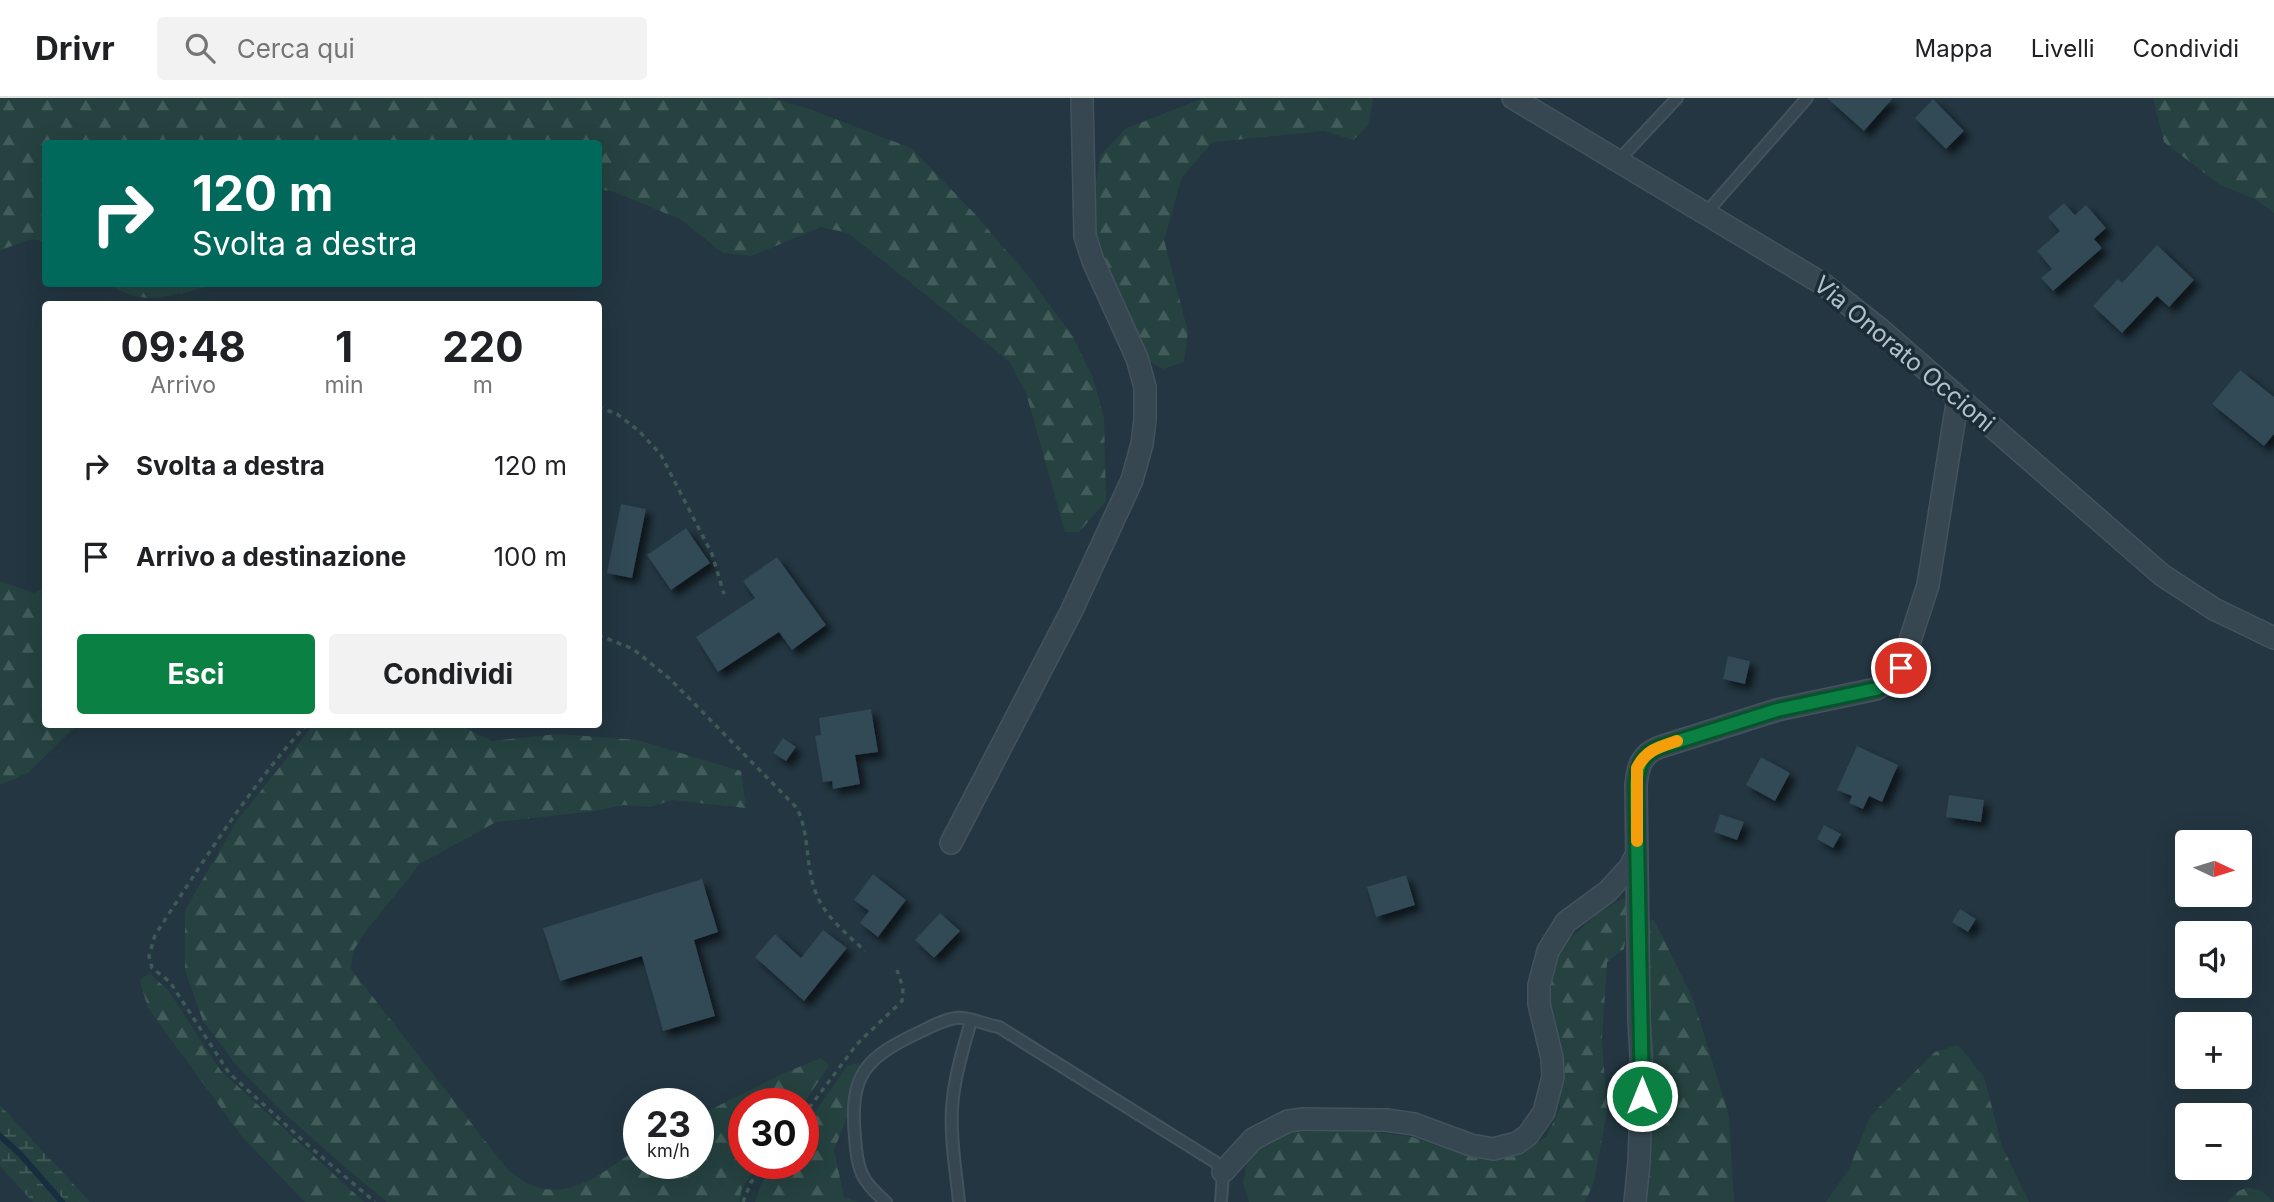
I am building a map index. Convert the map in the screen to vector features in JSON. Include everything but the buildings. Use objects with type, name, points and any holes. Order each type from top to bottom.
[{"type":"street","points":[[951,843],[1071,612],[1132,480],[1142,444],[1145,387],[1137,358],[1093,261],[1086,236],[1082,98]]},
{"type":"street","name":"Via Onorato Occioni","points":[[1513,98],[1823,284],[1958,397],[2162,575],[2214,609],[2274,638]]},
{"type":"street","points":[[1635,1202],[1642,1074],[1639,1019],[1637,768],[1650,751],[1777,710],[1876,689],[1895,678],[1901,668],[1928,585],[1958,397]]},
{"type":"street","points":[[1223,1172],[1253,1139],[1288,1121],[1303,1119],[1359,1119],[1413,1124],[1471,1145],[1493,1149],[1517,1143],[1528,1135],[1544,1112],[1553,1077],[1552,1058],[1539,1003],[1539,985],[1548,951],[1566,922],[1607,892],[1630,867],[1637,853]]},
{"type":"lane","points":[[1618,161],[1677,98]]},
{"type":"lane","points":[[1706,213],[1807,98]]},
{"type":"lane","points":[[886,1202],[867,1186],[857,1165],[853,1122],[854,1100],[861,1075],[874,1057],[888,1046],[932,1026],[961,1017],[999,1027],[1215,1162],[1223,1172],[1221,1202]]},
{"type":"lane","points":[[960,1202],[954,1158],[952,1109],[959,1063],[971,1021]]},
{"type":"path","points":[[602,408],[617,414],[639,431],[661,455],[712,554],[724,594]]},
{"type":"path","points":[[602,637],[633,649],[669,678],[797,808],[804,822],[815,893],[830,917],[865,951]]},
{"type":"path","points":[[303,728],[242,802],[155,935],[149,956],[152,968],[170,982],[187,1005],[229,1073],[375,1202]]},
{"type":"path","points":[[819,1095],[857,1044],[902,1001],[903,988],[897,970]]},
{"type":"path","points":[[743,1202],[754,1179]]},
{"type":"green space","points":[[0,98],[772,98],[809,109],[911,148],[974,213],[1029,277],[1073,337],[1093,378],[1104,418],[1106,501],[1079,532],[1065,532],[1026,393],[1009,361],[848,233],[821,227],[752,256],[723,253],[680,219],[602,190],[602,140],[42,140],[42,241],[33,239],[0,250]]},
{"type":"green space","points":[[1203,98],[1373,98],[1369,125],[1353,140],[1324,131],[1213,142],[1182,177],[1164,240],[1188,332],[1184,362],[1163,369],[1145,358],[1095,249],[1091,216],[1100,156],[1125,129]]},
{"type":"green space","points":[[2153,98],[2274,98],[2274,213],[2255,199],[2220,185],[2164,142]]},
{"type":"green space","points":[[116,287],[205,287],[176,295],[149,298],[123,292]]},
{"type":"green space","points":[[0,581],[34,593],[42,589],[42,728],[74,728],[28,773],[0,785]]},
{"type":"green space","points":[[311,728],[466,728],[492,741],[558,734],[637,740],[741,771],[746,808],[672,800],[651,807],[624,805],[595,811],[496,822],[420,864],[353,951],[351,969],[508,1170],[525,1182],[550,1190],[564,1189],[590,1180],[623,1159],[623,1179],[714,1179],[714,1108],[728,1101],[728,1179],[748,1179],[741,1191],[740,1202],[387,1202],[274,1104],[238,1067],[203,1021],[185,971],[185,910],[237,821]]},
{"type":"green space","points":[[1632,893],[1624,949],[1607,962],[1602,1039],[1607,1112],[1594,1182],[1585,1202],[1249,1202],[1243,1183],[1247,1164],[1261,1144],[1286,1133],[1351,1129],[1412,1137],[1474,1158],[1512,1157],[1546,1137],[1560,1109],[1561,1061],[1550,1015],[1550,984],[1561,947],[1597,914]]},
{"type":"green space","points":[[1654,920],[1693,999],[1729,1116],[1734,1202],[1638,1202],[1642,921]]},
{"type":"green space","points":[[149,973],[168,990],[221,1071],[364,1202],[305,1202],[243,1138],[148,1008],[140,981]]},
{"type":"green space","points":[[1958,1045],[1984,1077],[2002,1146],[2029,1202],[1826,1202],[1849,1169],[1870,1116],[1935,1052]]},
{"type":"green space","points":[[821,1058],[829,1066],[814,1088],[754,1088]]},
{"type":"green space","points":[[860,1063],[848,1114],[834,1150],[844,1197],[858,1202],[755,1202],[764,1179],[819,1179],[819,1106],[848,1065]]},
{"type":"green space","points":[[0,1105],[90,1202],[33,1202],[0,1166]]},
{"type":"green space","points":[[2247,1187],[2262,1191],[2274,1202],[2228,1202],[2237,1192]]},
{"type":"waterway","points":[[0,1136],[20,1154],[62,1202]]},
{"type":"slow traffic","points":[[1637,841],[1637,768],[1650,751],[1677,741]]},
{"type":"route","points":[[1642,1096],[1636,785],[1637,768],[1643,757],[1660,747],[1777,710],[1876,689],[1895,678],[1901,668]]}]
